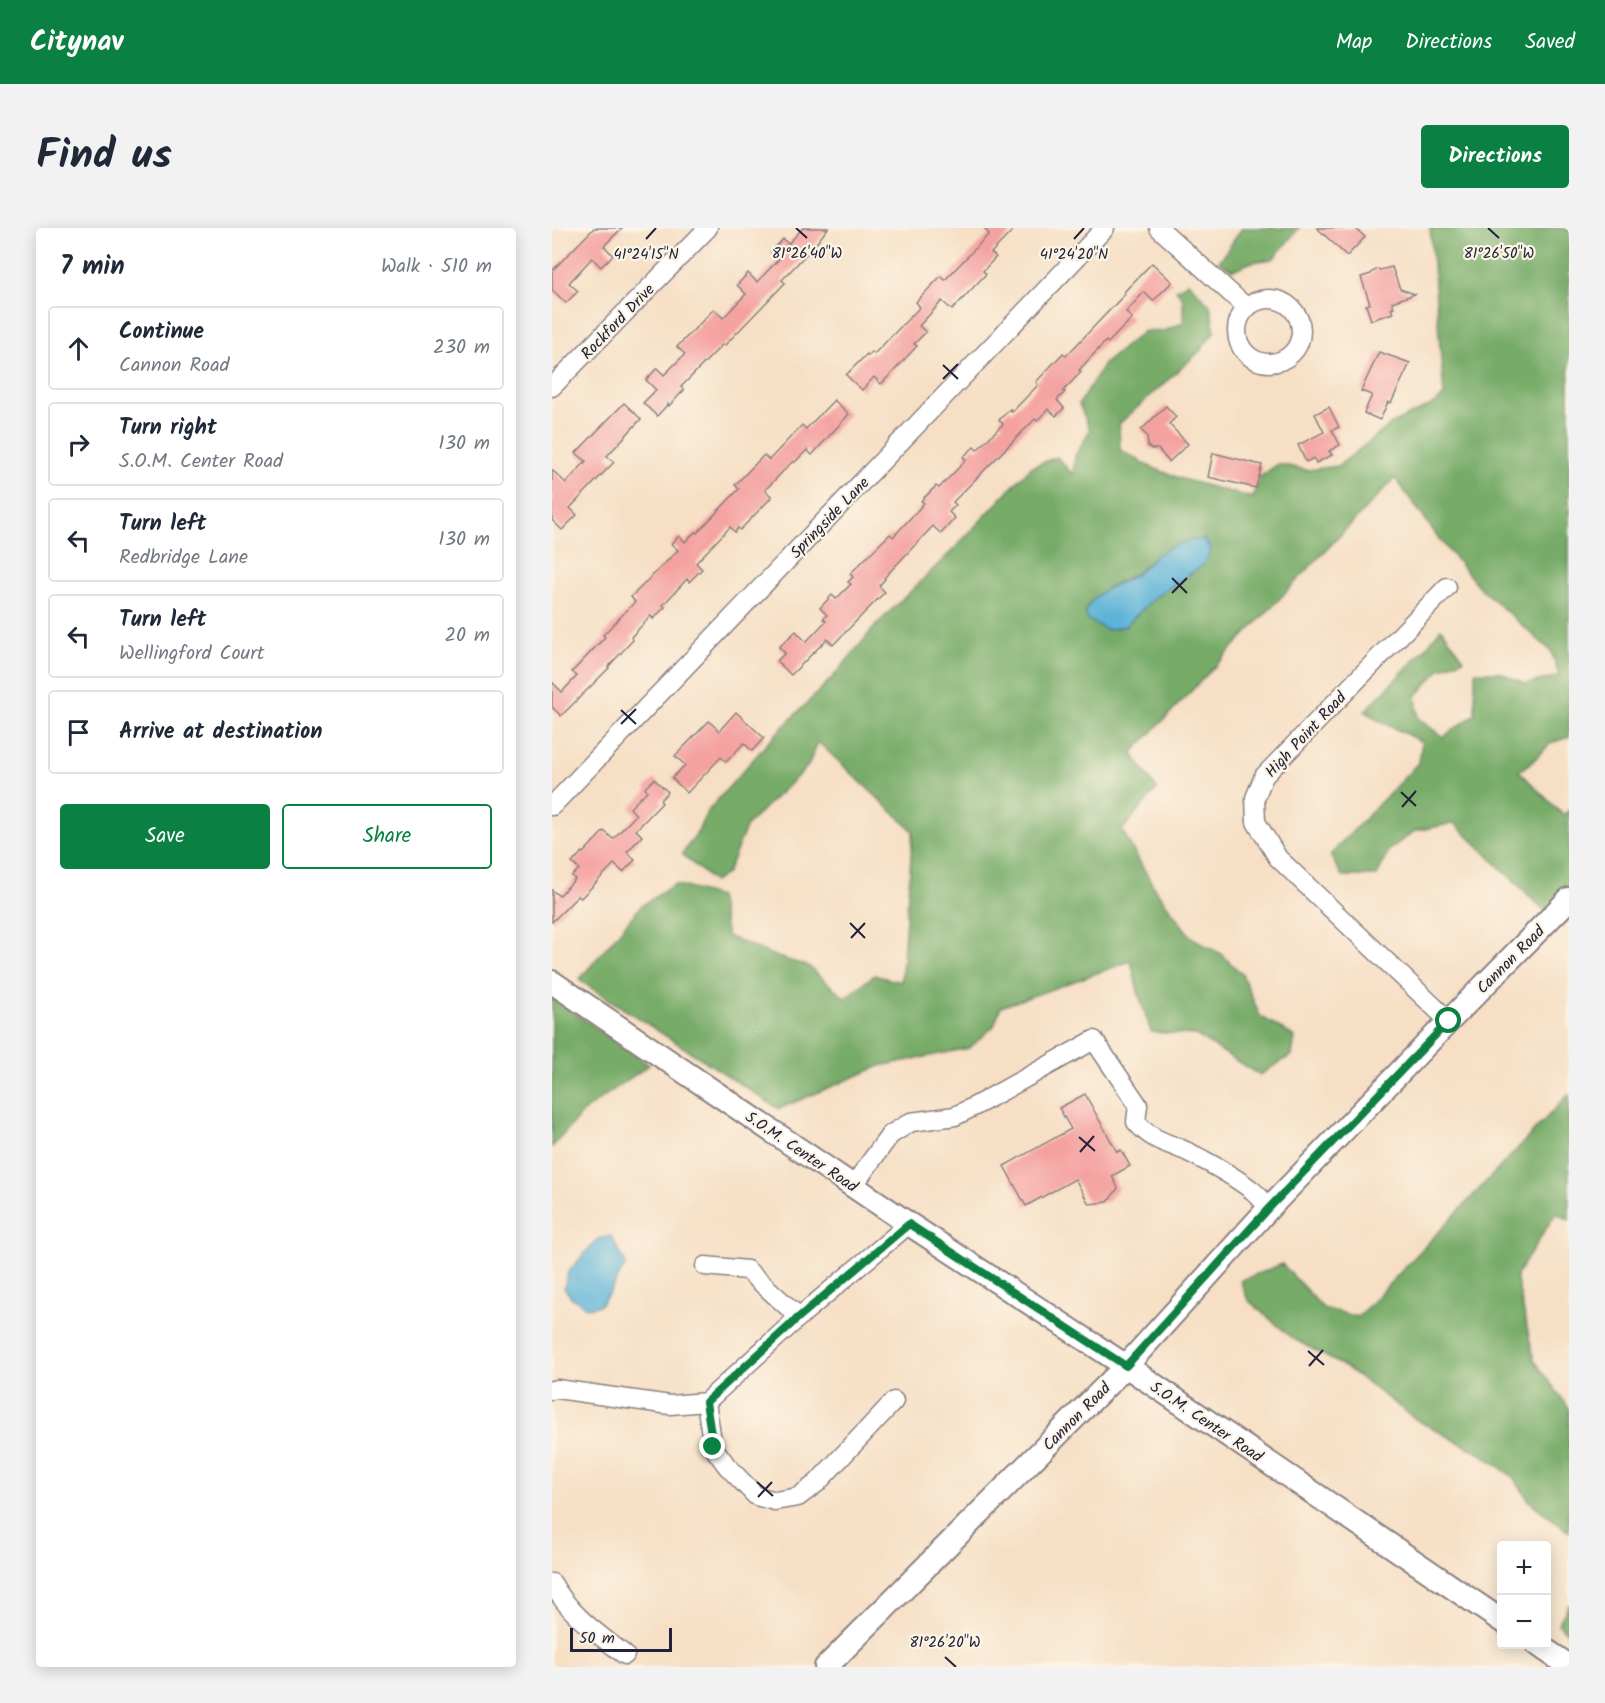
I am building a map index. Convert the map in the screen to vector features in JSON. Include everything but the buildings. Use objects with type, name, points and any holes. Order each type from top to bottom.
[{"type":"main road","name":"Cannon Road","points":[[826,1667],[1126,1366],[1269,1208],[1569,899]]},
{"type":"main road","name":"S.O.M. Center Road","points":[[552,982],[1497,1618]]},
{"type":"main road","points":[[1544,1649],[1569,1666]]},
{"type":"street","name":"Rockford Drive","points":[[552,387],[708,228]]},
{"type":"street","name":"Springside Lane","points":[[552,806],[1105,228]]},
{"type":"street","points":[[1160,228],[1247,308]]},
{"type":"street","name":"High Point Road","points":[[1447,587],[1263,776],[1256,798],[1256,822],[1278,858],[1449,1021]]},
{"type":"street","points":[[853,1186],[890,1135],[911,1122],[955,1116],[1094,1040],[1138,1105],[1136,1122],[1144,1132],[1220,1170],[1253,1191],[1269,1208]]},
{"type":"street","points":[[552,1390],[670,1405],[706,1402],[799,1317],[909,1224]]},
{"type":"street","points":[[705,1266],[747,1270],[799,1317]]},
{"type":"street","points":[[706,1402],[713,1447],[727,1467],[756,1496],[775,1501],[798,1497],[817,1483],[894,1401]]},
{"type":"street","points":[[552,1583],[566,1605],[583,1622],[625,1655]]},
{"type":"green space","points":[[1242,228],[1299,228],[1273,259],[1252,262],[1233,270],[1219,262]]},
{"type":"green space","points":[[1430,228],[1569,228],[1569,737],[1551,743],[1519,771],[1563,815],[1569,810],[1569,899],[1551,917],[1454,823],[1415,831],[1389,850],[1377,876],[1342,876],[1330,855],[1419,762],[1422,742],[1365,711],[1425,649],[1441,628],[1464,659],[1440,669],[1416,696],[1418,718],[1443,737],[1475,714],[1475,672],[1499,672],[1527,684],[1559,676],[1551,651],[1479,587],[1440,540],[1395,478],[1132,753],[1157,789],[1122,830],[1155,889],[1191,937],[1221,954],[1242,974],[1260,1016],[1295,1037],[1292,1055],[1259,1075],[1196,1035],[1151,1032],[1131,961],[1001,1007],[994,1026],[969,1048],[880,1066],[779,1109],[579,980],[641,906],[675,884],[719,897],[727,936],[777,957],[808,966],[845,998],[874,975],[901,982],[913,831],[818,742],[808,766],[747,825],[727,873],[714,882],[682,854],[697,833],[707,812],[772,738],[833,677],[878,623],[951,552],[1031,467],[1057,457],[1073,475],[1075,456],[1090,430],[1079,404],[1104,364],[1144,331],[1163,331],[1183,323],[1183,299],[1176,290],[1188,282],[1210,305],[1215,331],[1199,352],[1119,424],[1120,450],[1151,467],[1182,479],[1253,498],[1258,478],[1278,464],[1307,470],[1338,466],[1393,423],[1436,403],[1444,395]],"holes":[[[1160,553],[1203,565],[1154,598],[1125,626],[1107,630],[1106,588],[1135,574]]]},
{"type":"green space","points":[[552,997],[649,1065],[585,1110],[552,1147]]},
{"type":"green space","points":[[1569,1094],[1569,1220],[1556,1213],[1516,1276],[1534,1360],[1569,1408],[1569,1532],[1530,1502],[1513,1477],[1483,1455],[1417,1420],[1347,1368],[1292,1338],[1248,1300],[1240,1281],[1282,1264],[1323,1308],[1358,1317]]},
{"type":"green space","points":[[1569,1604],[1569,1634],[1558,1624]]},
{"type":"water","points":[[1204,539],[1211,550],[1203,565],[1154,598],[1125,626],[1107,630],[1088,620],[1085,612],[1101,593],[1136,574],[1165,550],[1181,543]]},
{"type":"water","points":[[611,1236],[626,1264],[600,1305],[588,1308],[572,1298],[564,1288],[568,1272],[598,1239]]},
{"type":"route","points":[[713,1447],[706,1402],[799,1317],[909,1224],[1126,1366],[1269,1208],[1449,1021]]}]
